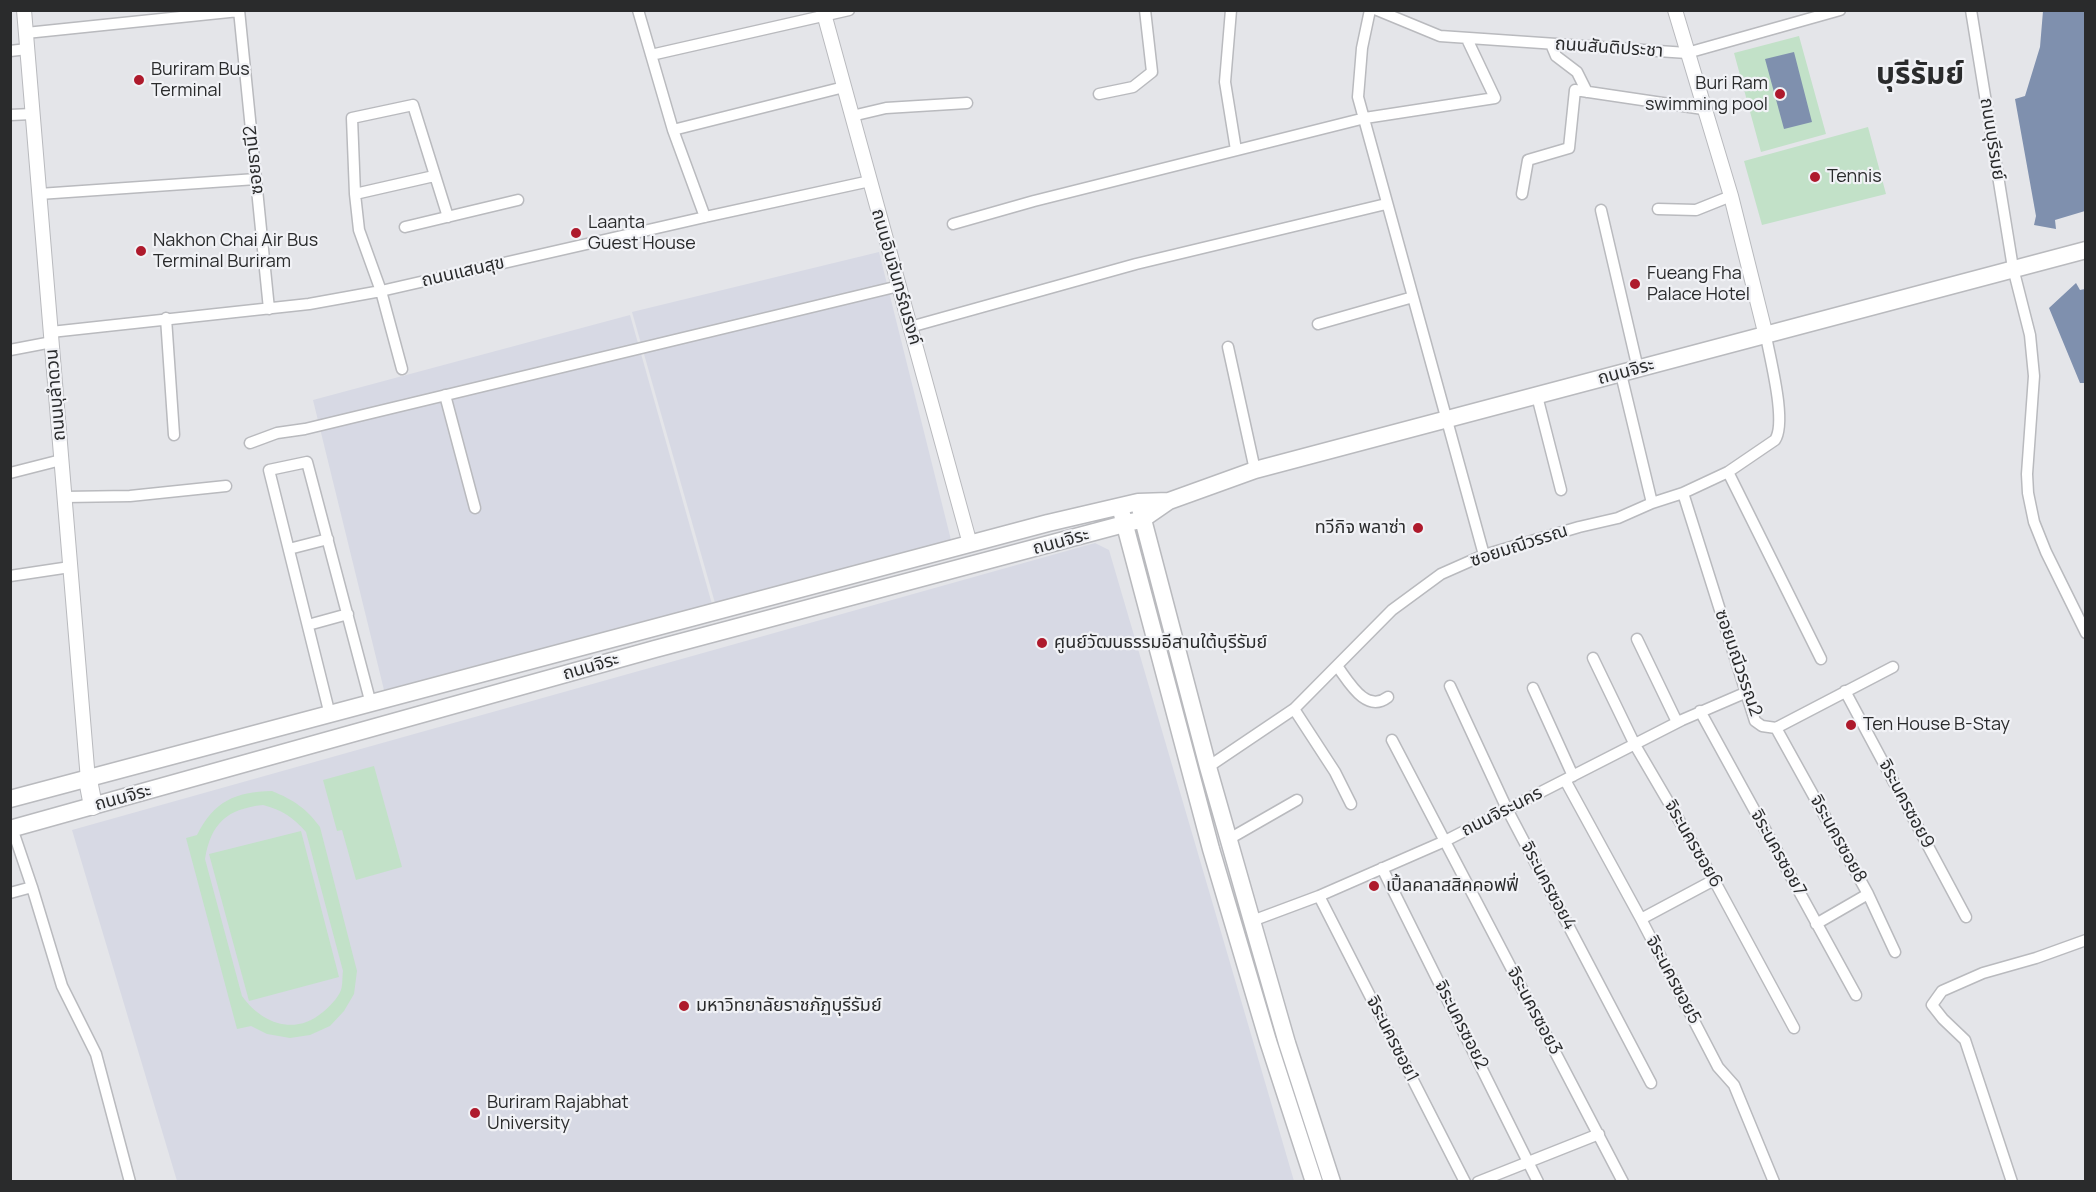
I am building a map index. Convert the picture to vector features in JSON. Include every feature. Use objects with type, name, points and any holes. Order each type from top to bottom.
[{"type":"main road","name":"ถนนจิระ","points":[[11,828],[633,656],[1143,519],[1169,501],[1255,470],[2085,250]]},
{"type":"main road","name":"ถนนจิระ","points":[[11,795],[88,780],[649,629],[1138,501],[1169,501]]},
{"type":"main road","points":[[1138,501],[1208,767],[1287,1043],[1332,1182]]},
{"type":"main road","points":[[1120,506],[1211,849],[1268,1041],[1314,1182]]},
{"type":"main road","points":[[649,629],[643,635],[643,642],[650,650],[656,650]]},
{"type":"main road","points":[[627,635],[635,638],[639,644],[638,651],[633,656]]},
{"type":"main road","points":[[88,780],[93,806]]},
{"type":"street","name":"ถนนบุลำดวน","points":[[24,10],[88,780]]},
{"type":"street","points":[[638,10],[673,130],[705,217]]},
{"type":"street","points":[[651,55],[823,13],[849,10]]},
{"type":"street","points":[[1099,94],[1133,87],[1152,72],[1144,10]]},
{"type":"street","points":[[1231,10],[1225,82],[1236,150]]},
{"type":"street","points":[[1370,10],[1362,48],[1358,97],[1484,555]]},
{"type":"street","name":"ถนนสันติประชา","points":[[1377,10],[1440,36],[1687,53],[1840,10]]},
{"type":"street","points":[[1675,10],[1731,196],[1766,336]]},
{"type":"street","name":"ถนนบุรีรมย์","points":[[1971,10],[2013,268],[2030,335],[2034,376],[2027,474],[2028,493],[2034,522],[2042,542],[2085,633]]},
{"type":"street","points":[[26,33],[141,16],[239,11]]},
{"type":"street","name":"ซอยธานี2","points":[[239,11],[269,309]]},
{"type":"street","name":"ถนนอินจันทร์ณรงค์","points":[[823,13],[970,544]]},
{"type":"street","points":[[953,224],[1034,201],[1365,118],[1495,98],[1467,39]]},
{"type":"street","points":[[1551,44],[1556,56],[1577,72],[1587,92]]},
{"type":"street","points":[[10,51],[27,49]]},
{"type":"street","points":[[673,130],[844,87]]},
{"type":"street","points":[[1522,194],[1528,160],[1569,148],[1575,90],[1703,109]]},
{"type":"street","points":[[852,116],[886,108],[967,103]]},
{"type":"street","points":[[402,369],[381,291],[359,230],[352,118],[413,105],[448,217]]},
{"type":"street","points":[[10,114],[32,114]]},
{"type":"street","points":[[355,194],[434,176]]},
{"type":"street","points":[[39,194],[256,179]]},
{"type":"street","name":"ถนนแสนสุข","points":[[10,350],[51,337],[166,318],[309,304],[381,291],[870,182]]},
{"type":"street","points":[[1658,209],[1696,210],[1731,196]]},
{"type":"street","points":[[405,227],[518,200]]},
{"type":"street","points":[[910,327],[1136,264],[1386,204]]},
{"type":"street","points":[[1601,210],[1638,369]]},
{"type":"street","points":[[250,443],[277,433],[305,429],[899,286]]},
{"type":"street","points":[[1318,324],[1413,297]]},
{"type":"street","points":[[166,318],[174,435]]},
{"type":"street","name":"ซอยมณีวรรณ","points":[[1208,767],[1294,709],[1392,610],[1441,574],[1484,555],[1618,518],[1683,493],[1728,472],[1767,446],[1779,434],[1780,419],[1766,336]]},
{"type":"street","points":[[1228,347],[1255,470]]},
{"type":"street","points":[[1621,374],[1652,503]]},
{"type":"street","points":[[445,395],[475,508]]},
{"type":"street","points":[[1537,396],[1562,490]]},
{"type":"street","points":[[10,473],[61,460]]},
{"type":"street","points":[[330,715],[269,470],[307,462],[371,704]]},
{"type":"street","points":[[1728,472],[1821,659]]},
{"type":"street","points":[[64,497],[130,496],[226,486]]},
{"type":"street","name":"ซอยมณีวรรณ2","points":[[1683,493],[1755,721],[1762,726],[1776,728],[1893,667]]},
{"type":"street","points":[[289,549],[328,539]]},
{"type":"street","points":[[10,576],[70,567]]},
{"type":"street","points":[[308,625],[348,614]]},
{"type":"street","points":[[1637,639],[1677,722]]},
{"type":"street","name":"จิระนครซอย6","points":[[1593,658],[1635,745],[1714,880],[1794,1028]]},
{"type":"street","points":[[1337,666],[1353,687],[1371,703],[1378,704],[1388,697]]},
{"type":"street","name":"จิระนครซอย4","points":[[1450,686],[1507,809],[1651,1083]]},
{"type":"street","name":"จิระนครซอย5","points":[[1533,688],[1569,778],[1718,1067],[1734,1085],[1774,1182]]},
{"type":"street","name":"จิระนครซอย9","points":[[1845,691],[1966,917]]},
{"type":"street","name":"ถนนจิระนคร","points":[[1252,921],[1319,896],[1445,841],[1677,722],[1747,692]]},
{"type":"street","points":[[1294,709],[1335,772],[1352,804]]},
{"type":"street","name":"จิระนครซอย7","points":[[1700,711],[1856,995]]},
{"type":"street","name":"จิระนครซอย8","points":[[1776,728],[1868,894],[1895,952]]},
{"type":"street","name":"จิระนครซอย3","points":[[1392,740],[1623,1182]]},
{"type":"street","points":[[1229,839],[1298,800]]},
{"type":"street","points":[[11,828],[32,887],[62,986],[96,1054],[130,1182]]},
{"type":"street","name":"จิระนครซอย2","points":[[1382,868],[1538,1182]]},
{"type":"street","points":[[1641,919],[1714,880]]},
{"type":"street","points":[[10,893],[32,887]]},
{"type":"street","points":[[1816,924],[1868,894]]},
{"type":"street","name":"จิระนครซอย1","points":[[1319,896],[1465,1182]]},
{"type":"street","points":[[2012,1182],[1965,1040],[1932,1005],[1942,991],[1983,973],[2036,958],[2085,940]]},
{"type":"street","points":[[1478,1182],[1599,1134]]},
{"type":"shaded area","points":[[879,252],[951,540],[715,603],[632,312]]},
{"type":"shaded area","points":[[630,315],[712,604],[384,690],[313,400]]},
{"type":"shaded area","name":"มหาวิทยาลัยราชภัฏบุรีรัมย์","points":[[1095,543],[1109,550],[1294,1181],[177,1181],[72,830]]},
{"type":"green space","name":"Buri Ram swimming pool","points":[[1799,36],[1826,134],[1761,152],[1734,53]]},
{"type":"green space","name":"Tennis","points":[[1868,127],[1886,194],[1762,225],[1744,161]]},
{"type":"green space","points":[[374,766],[402,867],[356,880],[342,830],[337,831],[323,780]]},
{"type":"green space","points":[[272,791],[287,798],[305,810],[320,827],[357,971],[354,994],[344,1011],[330,1026],[310,1035],[290,1038],[267,1034],[251,1026],[237,1029],[186,838],[197,835],[218,806],[236,796]],"holes":[[[263,805],[287,815],[306,832],[343,971],[342,988],[336,999],[323,1012],[301,1024],[290,1025],[269,1020],[259,1014],[242,996],[205,859],[216,827],[230,814],[250,807]]]},
{"type":"green space","points":[[301,831],[339,977],[249,1001],[209,854]]},
{"type":"water","points":[[2043,11],[2085,11],[2085,211],[2055,220],[2056,229],[2034,225],[2036,216],[2015,99],[2025,96],[2040,47]]},
{"type":"water","points":[[1794,52],[1812,122],[1784,129],[1765,59]]},
{"type":"water","points":[[2076,283],[2080,290],[2085,289],[2085,383],[2080,383],[2049,308]]},
{"type":"place","name":"Buriram Bus Terminal","points":[[139,80]]},
{"type":"place","name":"Buri Ram swimming pool","points":[[1780,94]]},
{"type":"place","name":"Tennis","points":[[1815,177]]},
{"type":"place","name":"Laanta Guest House","points":[[576,233]]},
{"type":"place","name":"Nakhon Chai Air Bus Terminal Buriram","points":[[141,251]]},
{"type":"place","name":"Fueang Fha Palace Hotel","points":[[1635,284]]},
{"type":"place","name":"ทวีกิจ พลาซ่า","points":[[1418,528]]},
{"type":"place","name":"ศูนย์วัฒนธรรมอีสานใต้บุรีรัมย์","points":[[1042,643]]},
{"type":"place","name":"Ten House B-Stay","points":[[1851,725]]},
{"type":"place","name":"เปิ้ลคลาสสิคคอฟฟี่","points":[[1374,886]]},
{"type":"place","name":"มหาวิทยาลัยราชภัฏบุรีรัมย์","points":[[684,1006]]},
{"type":"place","name":"Buriram Rajabhat University","points":[[475,1113]]},
{"type":"district","name":"บุรีรัมย์","points":[[1920,76]]}]
